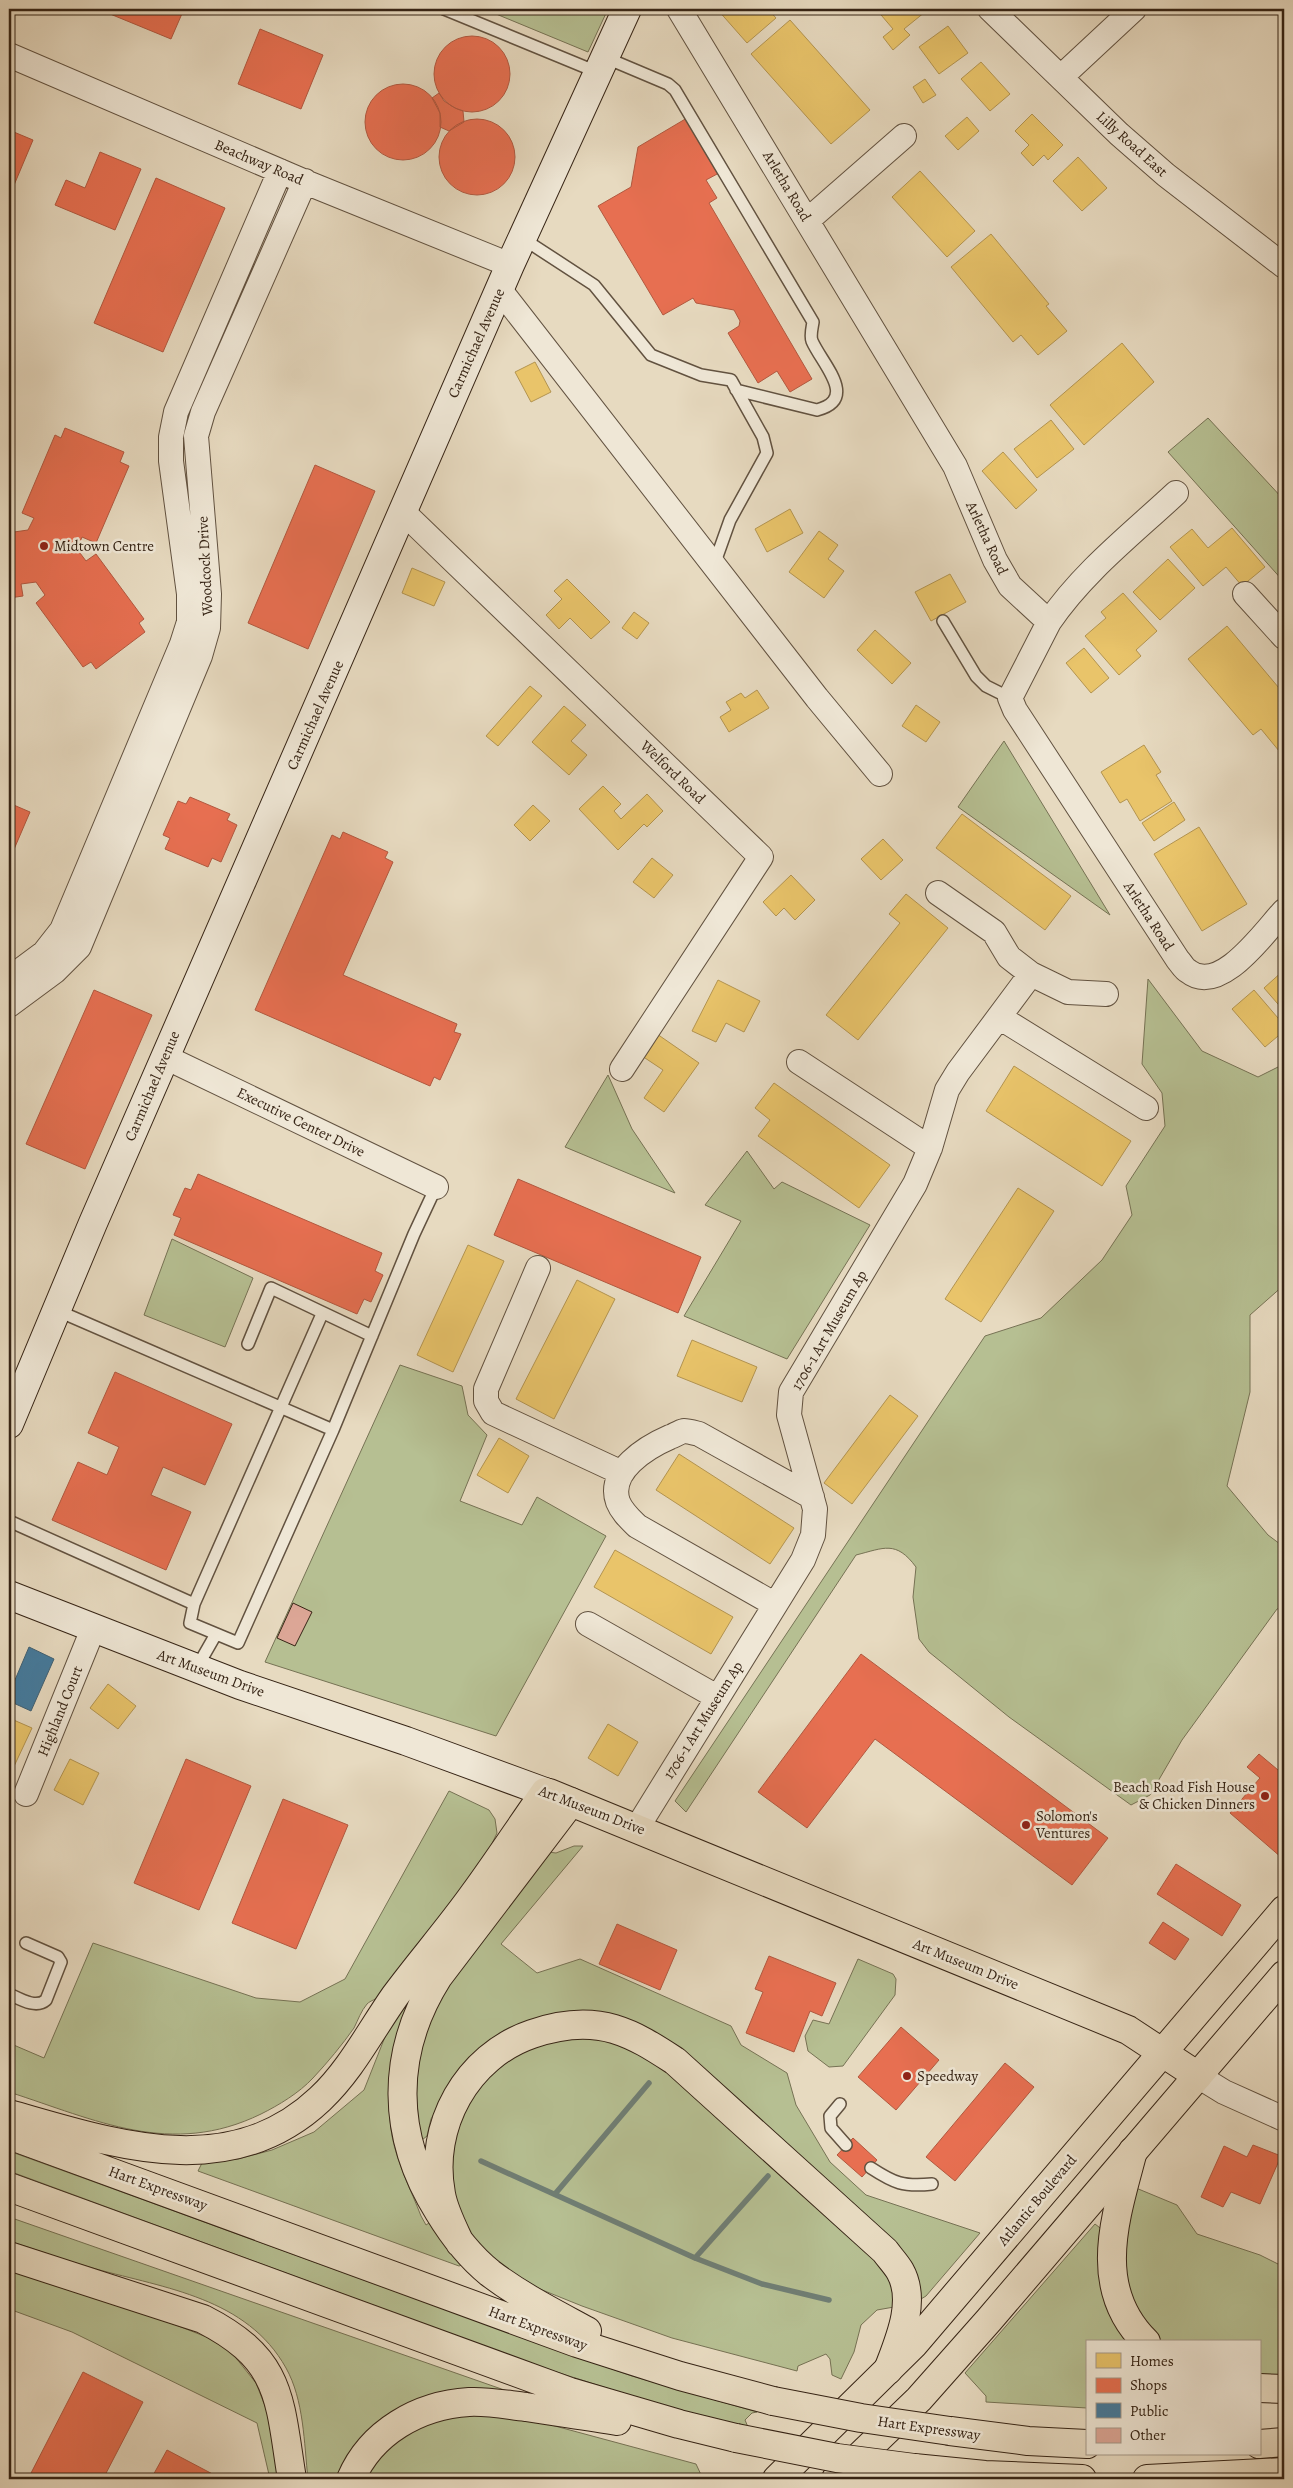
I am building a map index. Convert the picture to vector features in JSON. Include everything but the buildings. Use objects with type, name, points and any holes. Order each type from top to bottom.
[{"type":"main road","name":"Art Museum Drive","points":[[545,1792],[1128,2030],[1198,2076]]},
{"type":"main road","points":[[9,2114],[101,2139],[162,2150],[220,2147],[248,2140],[274,2130],[300,2116],[321,2098],[340,2076],[395,1996],[474,1894],[545,1792]]},
{"type":"main road","points":[[572,1802],[438,1977],[416,2019],[409,2044],[402,2086],[402,2112],[406,2138],[414,2164],[424,2186],[460,2243],[490,2273],[518,2293],[605,2341],[680,2376]]},
{"type":"main road","name":"Atlantic Boulevard","points":[[778,2479],[914,2344],[1284,1910]]},
{"type":"main road","points":[[836,2479],[919,2399],[1284,1974]]},
{"type":"main road","points":[[460,2243],[441,2195],[438,2174],[439,2149],[453,2102],[468,2077],[491,2055],[526,2036],[551,2028],[581,2024],[613,2028],[641,2039],[675,2061],[885,2251],[900,2271],[906,2288],[902,2330],[888,2370]]},
{"type":"main road","name":"Hart Expressway","points":[[9,2135],[577,2343],[680,2376],[773,2401],[820,2411],[1028,2441],[1086,2444]]},
{"type":"main road","points":[[1133,2151],[1112,2236],[1111,2258],[1118,2296],[1129,2318],[1145,2340]]},
{"type":"main road","points":[[9,2187],[570,2392],[736,2438]]},
{"type":"main road","points":[[9,2256],[203,2319],[229,2332],[253,2352],[278,2394],[292,2479]]},
{"type":"main road","points":[[1260,2388],[1284,2389]]},
{"type":"main road","points":[[351,2479],[366,2453],[386,2432],[401,2422],[438,2406],[470,2402],[503,2404],[736,2438],[837,2458],[914,2468],[985,2475],[1082,2479]]},
{"type":"main road","points":[[1260,2444],[1284,2442]]},
{"type":"main road","points":[[1147,2479],[1284,2472]]},
{"type":"street","name":"Carmichael Avenue","points":[[9,1424],[165,1057],[510,265],[627,9]]},
{"type":"street","name":"Arletha Road","points":[[679,9],[808,220],[954,466],[996,560],[1010,586],[1049,622]]},
{"type":"street","name":"Lilly Road East","points":[[990,9],[1119,134],[1166,175],[1284,266]]},
{"type":"street","points":[[1061,78],[1134,9]]},
{"type":"street","name":"Beachway Road","points":[[9,55],[305,181],[510,265]]},
{"type":"street","points":[[808,220],[904,136]]},
{"type":"street","name":"Woodcock Drive","points":[[9,979],[44,953],[62,930],[182,644],[188,622],[189,594],[172,461],[171,437],[176,412],[280,170]]},
{"type":"street","name":"Woodcock Drive","points":[[9,1005],[55,971],[79,946],[200,656],[208,628],[210,594],[196,436],[203,412],[305,181]]},
{"type":"street","points":[[500,290],[817,698],[880,774]]},
{"type":"street","points":[[1010,698],[1049,622],[1064,599],[1176,493]]},
{"type":"street","name":"Welford Road","points":[[403,512],[761,857],[622,1069]]},
{"type":"street","points":[[1245,594],[1284,638]]},
{"type":"street","name":"Arletha Road","points":[[1010,698],[1015,710],[1178,960],[1188,972],[1204,977],[1218,975],[1232,967],[1284,911]]},
{"type":"street","points":[[938,893],[994,932],[1009,957],[1031,974],[1068,992],[1106,994]]},
{"type":"street","name":"1706-1 Art Museum Ap","points":[[637,1828],[803,1560],[814,1534],[815,1509],[789,1414],[791,1392],[915,1184],[930,1148],[947,1090],[998,1017],[1031,974]]},
{"type":"street","points":[[998,1017],[1146,1108]]},
{"type":"street","name":"Executive Center Drive","points":[[165,1057],[436,1188]]},
{"type":"street","points":[[799,1062],[930,1148]]},
{"type":"street","points":[[538,1268],[486,1389],[486,1401],[494,1413],[622,1473]]},
{"type":"street","points":[[774,1604],[637,1526],[627,1516],[618,1501],[617,1487],[622,1473],[635,1459],[651,1446],[684,1431],[699,1434],[812,1497]]},
{"type":"street","name":"Art Museum Drive","points":[[9,1595],[196,1668],[545,1792]]},
{"type":"street","points":[[588,1624],[717,1697]]},
{"type":"street","name":"Highland Court","points":[[26,1794],[94,1629]]},
{"type":"street","points":[[1198,2076],[1224,2092],[1284,2119]]},
{"type":"lane","points":[[444,9],[600,65],[668,84],[675,90],[813,322],[811,339],[837,387],[837,397],[829,407],[817,410],[736,390]]},
{"type":"lane","points":[[522,238],[577,272],[594,285],[651,355],[701,375],[731,380],[763,438],[767,453],[730,520],[714,564]]},
{"type":"lane","points":[[943,621],[976,676],[986,686],[1010,698]]},
{"type":"lane","points":[[322,1314],[194,1604],[190,1623],[238,1643],[334,1430],[414,1234],[436,1188]]},
{"type":"lane","points":[[248,1344],[271,1288],[322,1314],[372,1336]]},
{"type":"lane","points":[[56,1310],[334,1430]]},
{"type":"lane","points":[[9,1521],[194,1604]]},
{"type":"lane","points":[[196,1668],[216,1634]]},
{"type":"lane","points":[[9,1994],[41,2004],[46,2000],[61,1962],[58,1957],[26,1943]]},
{"type":"lane","points":[[840,2104],[830,2116],[831,2128],[846,2145]]},
{"type":"lane","points":[[871,2168],[891,2181],[915,2186],[932,2184]]},
{"type":"green space","points":[[484,9],[608,9],[588,52]]},
{"type":"green space","points":[[1208,418],[1284,500],[1284,582],[1168,452]]},
{"type":"green space","points":[[1004,741],[1110,915],[958,807]]},
{"type":"green space","points":[[1148,979],[1202,1051],[1258,1077],[1284,1064],[1284,1285],[1250,1315],[1250,1392],[1227,1486],[1268,1535],[1284,1547],[1284,1607],[1277,1609],[1182,1740],[1150,1795],[1131,1805],[1009,1717],[929,1652],[919,1639],[913,1597],[916,1567],[909,1558],[896,1549],[889,1548],[856,1555],[686,1812],[675,1801],[985,1336],[1041,1318],[1102,1260],[1132,1215],[1126,1186],[1165,1126],[1162,1093],[1142,1064]]},
{"type":"green space","points":[[608,1075],[632,1129],[675,1193],[565,1147]]},
{"type":"green space","points":[[747,1151],[774,1189],[782,1182],[870,1225],[787,1359],[684,1316],[741,1221],[705,1205]]},
{"type":"green space","points":[[172,1239],[253,1278],[225,1347],[144,1315]]},
{"type":"green space","points":[[400,1365],[462,1386],[468,1415],[487,1435],[460,1501],[522,1525],[537,1497],[606,1536],[496,1736],[265,1662]]},
{"type":"green space","points":[[449,1791],[489,1810],[495,1819],[497,1833],[479,1871],[387,1994],[367,2004],[354,2028],[335,2053],[302,2089],[275,2107],[228,2127],[196,2133],[165,2134],[103,2123],[9,2092],[9,2043],[44,2058],[93,1943],[256,1998],[300,2002],[345,1979]]},
{"type":"green space","points":[[574,1846],[583,1846],[501,1944],[537,1973],[580,1959],[731,2026],[741,2045],[787,2073],[796,2105],[830,2162],[866,2195],[980,2233],[926,2296],[916,2302],[692,2065],[574,2018],[443,2097],[431,2119],[427,2136],[422,2140],[415,2131],[416,2059],[437,2000],[548,1852],[556,1853]]},
{"type":"green space","points":[[858,1959],[893,1974],[896,1979],[895,1995],[843,2066],[829,2067],[808,2051],[805,2036],[813,2020],[829,2024]]},
{"type":"green space","points":[[400,1999],[408,2005],[397,2037],[391,2069],[389,2103],[394,2146],[421,2216],[426,2225],[429,2223],[462,2265],[459,2266],[198,2171],[203,2161],[238,2159],[272,2150],[314,2132],[364,2090]]},
{"type":"green space","points":[[603,2036],[665,2064],[882,2263],[891,2284],[894,2307],[877,2310],[861,2325],[854,2352],[841,2379],[832,2375],[830,2359],[826,2354],[798,2366],[797,2371],[672,2338],[582,2306],[520,2281],[478,2248],[453,2202],[449,2148],[468,2094],[506,2056],[551,2038]]},
{"type":"green space","points":[[9,2151],[632,2376],[757,2412],[752,2413],[745,2420],[748,2427],[660,2405],[544,2368],[9,2171]]},
{"type":"green space","points":[[1136,2188],[1177,2205],[1197,2234],[1260,2255],[1284,2267],[1284,2377],[1260,2377],[1260,2340],[1159,2340],[1129,2297],[1120,2254]]},
{"type":"green space","points":[[9,2217],[510,2392],[444,2394],[342,2479],[308,2479],[300,2408],[292,2380],[269,2344],[250,2326],[227,2311],[202,2299],[176,2290],[85,2266],[9,2241]]},
{"type":"green space","points":[[1095,2224],[1104,2231],[1134,2340],[1086,2340],[1086,2408],[986,2402],[986,2396],[965,2373]]},
{"type":"green space","points":[[9,2269],[176,2325],[209,2338],[232,2353],[256,2383],[267,2411],[279,2479],[270,2479],[257,2423],[72,2332],[9,2309]]},
{"type":"green space","points":[[470,2410],[529,2419],[696,2464],[703,2479],[361,2479],[376,2455],[418,2425]]},
{"type":"waterway","points":[[555,2194],[649,2083]]},
{"type":"waterway","points":[[481,2161],[695,2258],[762,2284],[829,2300]]},
{"type":"waterway","points":[[695,2258],[768,2176]]},
{"type":"place","name":"Midtown Centre","points":[[44,546]]},
{"type":"place","name":"Beach Road Fish House & Chicken Dinners","points":[[1265,1796]]},
{"type":"place","name":"Solomon's Ventures","points":[[1026,1825]]},
{"type":"place","name":"Speedway","points":[[907,2076]]}]
